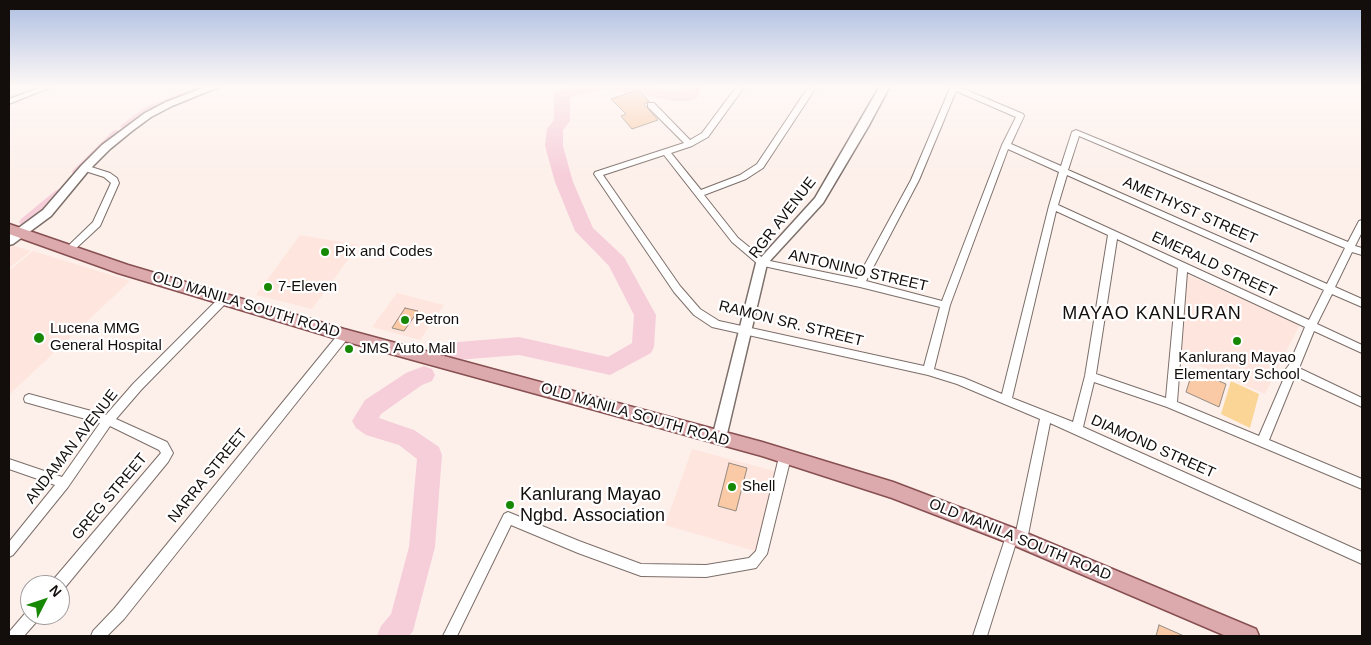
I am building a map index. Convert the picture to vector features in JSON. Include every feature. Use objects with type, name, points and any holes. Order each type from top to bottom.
[{"type":"main road","name":"OLD MANILA SOUTH ROAD","points":[[13,235],[70,249],[123,268],[344,335],[471,368],[719,438],[893,490],[1016,538],[1249,636]]},
{"type":"street","points":[[13,235],[47,213],[106,147],[147,116]]},
{"type":"street","points":[[662,116],[688,144]]},
{"type":"street","points":[[666,152],[705,135],[719,116]]},
{"type":"street","points":[[699,194],[743,176],[760,166],[793,116]]},
{"type":"street","name":"RGR AVENUE","points":[[719,438],[762,264],[819,200],[869,116]]},
{"type":"street","points":[[860,284],[915,180],[940,116]]},
{"type":"street","points":[[928,371],[945,305],[1006,145],[1020,116]]},
{"type":"street","points":[[1006,400],[1053,206],[1076,132],[1362,252]]},
{"type":"street","name":"AMETHYST STREET","points":[[1006,145],[1362,302]]},
{"type":"street","name":"ANTONINO STREET","points":[[666,152],[734,240],[762,264],[860,284],[945,305]]},
{"type":"street","name":"RAMON SR. STREET","points":[[666,152],[598,174],[678,289],[697,312],[716,324],[928,371]]},
{"type":"street","points":[[70,249],[97,224],[115,183],[107,174],[86,168]]},
{"type":"street","name":"EMERALD STREET","points":[[1053,206],[1362,349]]},
{"type":"street","points":[[1263,442],[1291,369],[1362,223]]},
{"type":"street","points":[[1077,429],[1090,376],[1113,234]]},
{"type":"street","points":[[1171,404],[1182,267]]},
{"type":"street","name":"ANDAMAN AVENUE","points":[[9,552],[64,483],[108,420],[225,298]]},
{"type":"street","name":"NARRA STREET","points":[[98,636],[119,614],[344,335]]},
{"type":"street","points":[[1291,369],[1362,403]]},
{"type":"street","name":"DIAMOND STREET","points":[[928,371],[960,381],[1077,429],[1362,558]]},
{"type":"street","points":[[1090,376],[1171,404],[1362,484]]},
{"type":"street","name":"GREG STREET","points":[[29,399],[108,420],[163,446],[167,453],[66,575]]},
{"type":"street","points":[[980,636],[1016,538],[1046,416]]},
{"type":"street","points":[[450,636],[508,518],[578,547],[641,570],[706,571],[752,564],[761,554],[785,457]]},
{"type":"street","points":[[9,464],[64,483]]},
{"type":"street","points":[[15,636],[24,625]]},
{"type":"shaded area","points":[[300,235],[359,245],[312,309],[256,295]]},
{"type":"shaded area","points":[[9,246],[31,251],[9,268]]},
{"type":"shaded area","name":"Lucena MMG General Hospital","points":[[33,251],[130,281],[9,395],[9,271]]},
{"type":"shaded area","name":"Kanlurang Mayao Elementary School","points":[[1186,274],[1300,324],[1265,394],[1182,358]]},
{"type":"shaded area","points":[[397,293],[444,305],[420,340],[372,327]]},
{"type":"shaded area","points":[[1231,381],[1259,394],[1250,428],[1221,414]]},
{"type":"shaded area","points":[[692,449],[778,472],[758,552],[665,525]]},
{"type":"building","points":[[621,116],[655,116],[658,120],[632,129]]},
{"type":"building","name":"Petron","points":[[405,308],[418,311],[404,331],[392,328]]},
{"type":"building","points":[[1193,370],[1226,384],[1219,407],[1186,392]]},
{"type":"building","name":"Shell","points":[[729,463],[747,468],[736,511],[718,506]]},
{"type":"building","points":[[1159,625],[1184,636],[1156,636]]},
{"type":"waterway","points":[[125,126],[139,116]]},
{"type":"waterway","points":[[458,351],[519,346],[610,366],[643,347],[645,315],[617,262],[585,231],[564,182],[554,146],[555,129],[562,121],[562,116]]},
{"type":"waterway","points":[[77,172],[116,133]]},
{"type":"waterway","points":[[25,222],[59,193]]},
{"type":"waterway","points":[[391,636],[403,621],[422,547],[430,455],[406,437],[374,428],[364,421],[373,407],[414,379],[424,375]]},
{"type":"place","name":"Pix and Codes","points":[[325,252]]},
{"type":"place","name":"7-Eleven","points":[[268,287]]},
{"type":"place","name":"Petron","points":[[405,320]]},
{"type":"place","name":"Lucena MMG General Hospital","points":[[39,338]]},
{"type":"place","name":"Kanlurang Mayao Elementary School","points":[[1237,341]]},
{"type":"place","name":"JMS Auto Mall","points":[[349,349]]},
{"type":"place","name":"Shell","points":[[732,487]]},
{"type":"place","name":"Kanlurang Mayao Ngbd. Association","points":[[510,505]]},
{"type":"district","name":"MAYAO KANLURAN","points":[[1152,314]]}]
